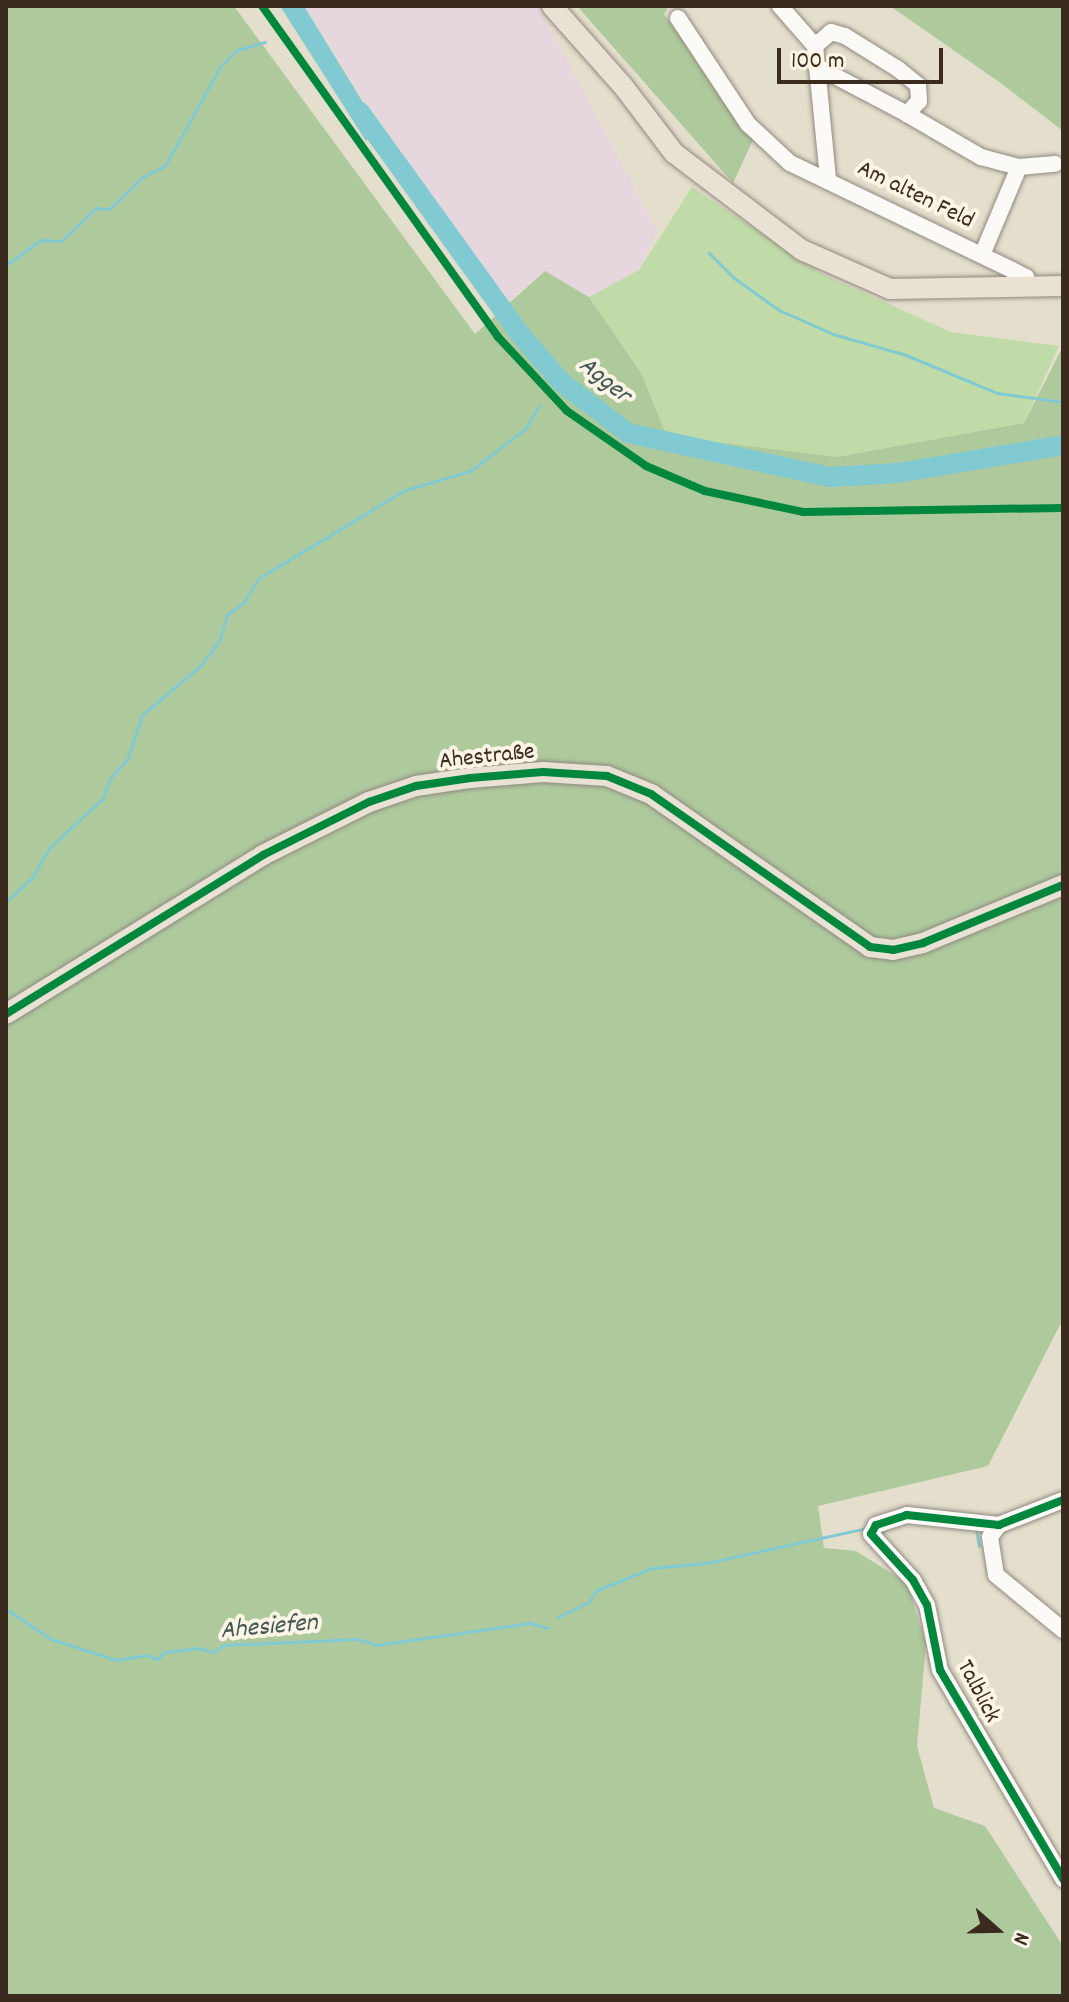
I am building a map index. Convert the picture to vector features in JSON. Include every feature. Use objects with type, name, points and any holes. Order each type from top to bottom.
[{"type":"main road","points":[[552,6],[623,86],[674,153],[802,250],[890,289],[1063,286]]},
{"type":"main road","name":"Ahestraße","points":[[6,1014],[276,848],[369,802],[416,786],[470,778],[543,772],[607,776],[651,794],[870,947],[893,950],[923,943],[1063,885]]},
{"type":"street","points":[[780,6],[815,46],[831,32],[845,36],[918,85],[919,101],[907,114]]},
{"type":"street","name":"Am alten Feld","points":[[678,18],[748,124],[790,163],[828,179],[880,210],[1026,277],[1027,286]]},
{"type":"street","name":"Am alten Feld","points":[[815,46],[828,179]]},
{"type":"street","points":[[816,66],[981,157],[1019,167],[1055,164]]},
{"type":"street","name":"Am alten Feld","points":[[982,255],[1019,167]]},
{"type":"street","name":"Talblick","points":[[1063,1500],[999,1525],[907,1515],[876,1525],[871,1534],[920,1592],[933,1622],[940,1670],[1063,1879]]},
{"type":"street","points":[[999,1525],[990,1537],[996,1575],[1063,1630]]},
{"type":"shaded area","points":[[305,6],[538,6],[657,231],[639,270],[589,297],[545,271],[508,302],[354,85]]},
{"type":"green space","points":[[6,6],[234,6],[475,334],[545,271],[589,297],[641,373],[667,436],[837,457],[1024,423],[1063,346],[1063,1319],[988,1466],[818,1506],[824,1548],[856,1551],[907,1583],[926,1644],[917,1746],[934,1808],[985,1826],[1063,1946],[1063,1996],[6,1996]]},
{"type":"green space","points":[[577,6],[669,6],[664,14],[754,138],[733,183]]},
{"type":"green space","points":[[890,6],[1063,6],[1063,131],[1002,84]]},
{"type":"green space","points":[[692,187],[822,274],[951,332],[1059,346],[1024,423],[837,457],[667,436],[641,373],[589,297],[639,270]]},
{"type":"water","points":[[280,6],[304,6],[378,127],[366,141]]},
{"type":"waterway","points":[[6,265],[41,240],[61,241],[96,208],[109,209],[143,177],[165,166],[220,67],[237,50],[265,42]]},
{"type":"waterway","name":"Agger","points":[[360,112],[521,335],[561,382],[628,433],[830,477],[898,473],[1063,445]]},
{"type":"waterway","points":[[709,253],[734,278],[779,310],[833,334],[906,355],[997,393],[1063,402]]},
{"type":"waterway","points":[[6,902],[32,878],[50,847],[102,799],[112,776],[127,760],[142,715],[200,666],[219,641],[227,615],[244,602],[259,578],[405,490],[470,471],[525,429],[539,406]]},
{"type":"waterway","name":"Ahesiefen","points":[[558,1617],[589,1602],[595,1591],[652,1568],[706,1563],[867,1528]]},
{"type":"waterway","name":"Ahesiefen","points":[[976,1529],[979,1546]]},
{"type":"waterway","name":"Ahesiefen","points":[[6,1609],[51,1639],[116,1660],[147,1655],[157,1659],[165,1652],[198,1648],[214,1652],[224,1645],[358,1639],[376,1645],[530,1623],[548,1628]]},
{"type":"cycle path","points":[[262,6],[498,337],[567,411],[646,466],[705,491],[803,512],[1063,508]]},
{"type":"cycle path","points":[[6,1014],[263,855],[369,802],[416,786],[470,778],[543,772],[607,776],[651,794],[870,947],[893,950],[923,943],[1063,885]]},
{"type":"cycle path","points":[[1063,1500],[999,1525],[907,1515],[876,1525],[871,1534],[913,1580],[927,1605],[940,1670],[1063,1879]]}]
